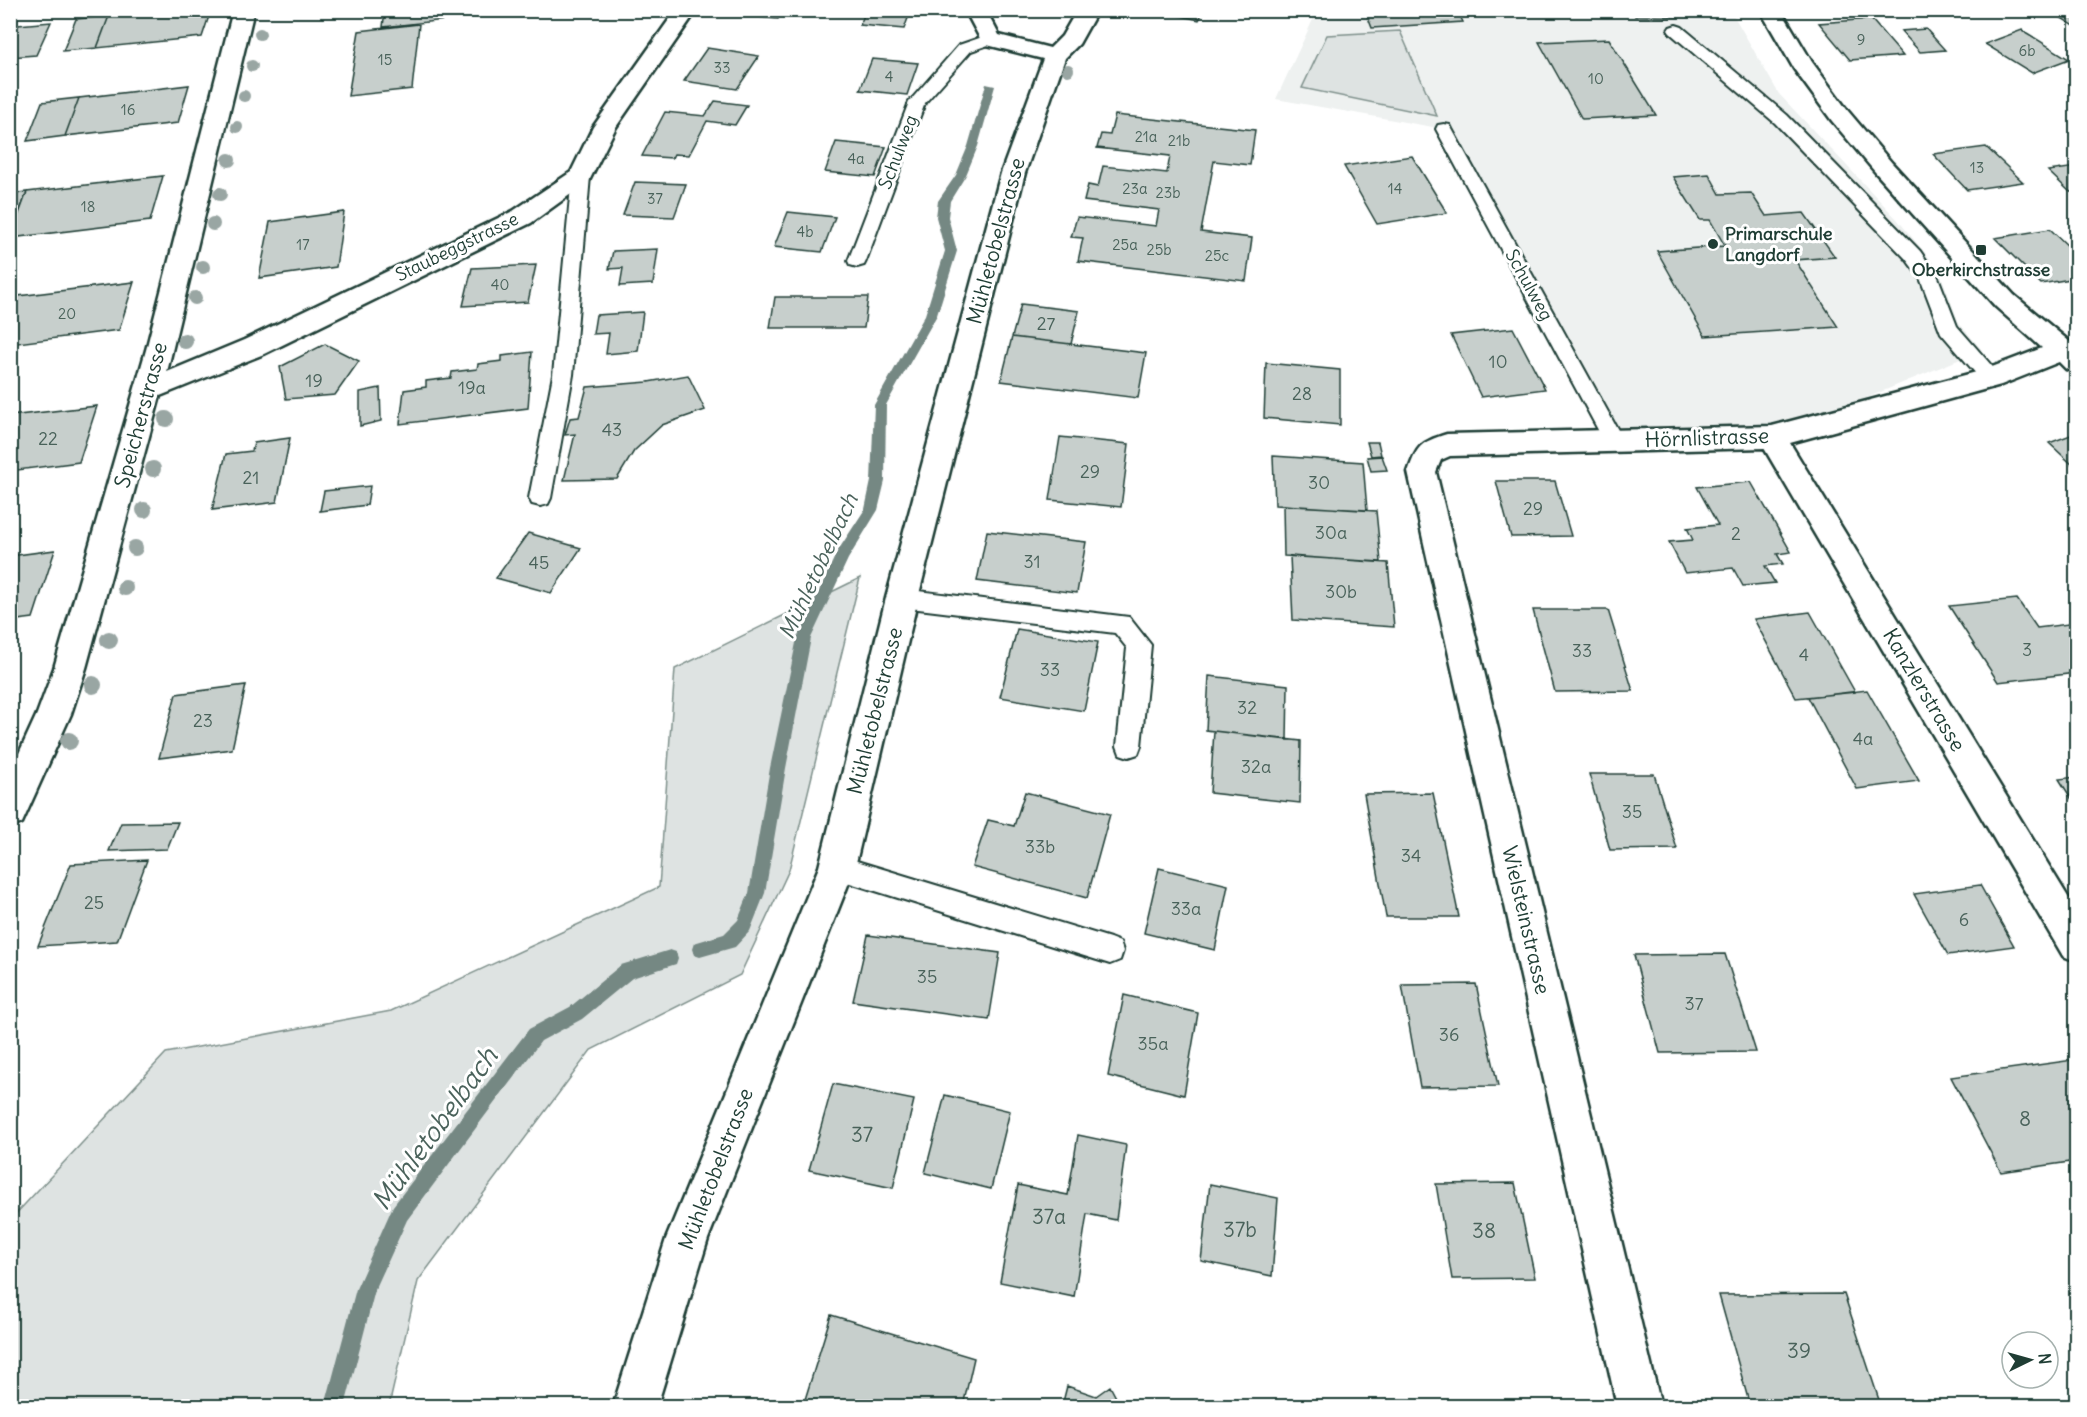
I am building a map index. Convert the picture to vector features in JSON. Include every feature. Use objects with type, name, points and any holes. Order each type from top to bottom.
[{"type":"street","name":"Speicherstrasse","points":[[10,812],[54,714],[70,668],[148,390],[244,10]]},
{"type":"street","name":"Staubeggstrasse","points":[[148,390],[254,347],[522,217],[581,176],[605,128],[687,10]]},
{"type":"street","points":[[975,10],[991,39],[1054,56]]},
{"type":"street","name":"Mühletobelstrasse","points":[[635,1407],[687,1239],[837,867],[902,598],[1013,173],[1054,56],[1071,39],[1088,10]]},
{"type":"street","points":[[1770,10],[1802,64],[1840,116],[1884,168],[2006,301],[2069,356]]},
{"type":"street","name":"Hörnlistrasse","points":[[1447,445],[1772,437],[2069,356]]},
{"type":"street","name":"Kanzlerstrasse","points":[[1772,437],[2076,944]]},
{"type":"street","name":"Wielsteinstrasse","points":[[1447,445],[1429,453],[1422,472],[1639,1407]]},
{"type":"lane","points":[[1676,30],[1781,119],[1914,255],[1929,277],[1948,328],[1991,378]]},
{"type":"lane","name":"Schulweg","points":[[857,261],[916,102],[965,48],[991,39]]},
{"type":"lane","name":"Schulweg","points":[[1444,129],[1614,441]]},
{"type":"lane","points":[[540,498],[563,375],[581,176]]},
{"type":"lane","points":[[902,598],[1121,624],[1139,645],[1129,746]]},
{"type":"lane","points":[[837,867],[1110,951]]},
{"type":"shaded area","name":"Primarschule Langdorf","points":[[1317,11],[1731,11],[1779,94],[1897,219],[1939,270],[1959,323],[1982,350],[1772,437],[1614,441],[1444,129],[1276,99]]},
{"type":"shaded area","points":[[1400,31],[1437,116],[1302,88],[1327,35]]},
{"type":"shaded area","points":[[860,578],[789,870],[740,975],[591,1050],[418,1281],[389,1406],[11,1406],[11,1219],[166,1053],[391,1011],[659,887],[675,669]]},
{"type":"building","points":[[162,10],[211,10],[202,37],[97,48],[109,16]]},
{"type":"building","points":[[385,10],[508,10],[508,13],[383,27]]},
{"type":"building","points":[[736,10],[782,10],[778,19],[734,15]]},
{"type":"building","points":[[866,10],[911,10],[904,29],[860,25]]},
{"type":"building","points":[[1002,10],[1053,10],[1053,15],[1002,11]]},
{"type":"building","points":[[1153,10],[1204,10],[1199,20]]},
{"type":"building","points":[[1365,10],[1457,10],[1463,22],[1372,28]]},
{"type":"building","points":[[1633,10],[1697,10],[1700,17],[1635,16]]},
{"type":"building","points":[[2076,10],[2076,27],[2058,16]]},
{"type":"building","points":[[109,16],[97,48],[63,51],[76,19]]},
{"type":"building","points":[[1871,19],[1903,56],[1850,60],[1819,23]]},
{"type":"building","points":[[51,22],[36,55],[10,57],[10,41],[18,25]]},
{"type":"building","points":[[419,24],[412,89],[348,96],[359,31]]},
{"type":"building","points":[[1926,29],[1945,50],[1920,52],[1901,31]]},
{"type":"building","points":[[2022,30],[2069,59],[2032,73],[1985,44]]},
{"type":"building","points":[[1609,39],[1656,115],[1582,119],[1539,42]]},
{"type":"building","points":[[707,48],[759,56],[737,89],[684,81]]},
{"type":"building","points":[[872,59],[918,63],[907,95],[860,90]]},
{"type":"building","points":[[189,85],[178,123],[65,136],[79,98]]},
{"type":"building","points":[[79,98],[65,136],[27,141],[42,102]]},
{"type":"building","points":[[715,101],[747,105],[735,125],[707,121],[689,155],[674,154],[672,158],[642,156],[665,112],[705,116]]},
{"type":"building","points":[[1115,115],[1255,130],[1250,165],[1214,161],[1201,232],[1252,238],[1246,281],[1078,261],[1083,238],[1071,237],[1077,217],[1156,226],[1159,210],[1084,201],[1088,185],[1098,187],[1103,166],[1167,173],[1170,156],[1097,148],[1101,134],[1110,135]]},
{"type":"building","points":[[836,142],[886,147],[875,177],[825,172]]},
{"type":"building","points":[[1986,147],[2023,182],[1967,190],[1933,154]]},
{"type":"building","points":[[1412,156],[1447,213],[1377,224],[1344,166]]},
{"type":"building","points":[[2076,167],[2076,192],[2070,192],[2048,171]]},
{"type":"building","points":[[1709,174],[1720,194],[1751,193],[1766,216],[1804,213],[1835,257],[1795,260],[1838,327],[1705,336],[1657,251],[1725,246],[1710,220],[1700,220],[1673,177]]},
{"type":"building","points":[[163,176],[150,221],[10,238],[27,192]]},
{"type":"building","points":[[635,182],[686,184],[674,217],[623,215]]},
{"type":"building","points":[[27,192],[10,235],[10,194]]},
{"type":"building","points":[[344,212],[336,267],[259,278],[270,222]]},
{"type":"building","points":[[788,212],[835,217],[822,252],[774,247]]},
{"type":"building","points":[[2050,229],[2070,248],[2076,247],[2076,278],[2041,284],[1995,238]]},
{"type":"building","points":[[658,249],[653,284],[620,286],[623,268],[609,269],[613,251]]},
{"type":"building","points":[[536,265],[528,302],[463,306],[472,268]]},
{"type":"building","points":[[134,282],[119,330],[10,344],[10,297]]},
{"type":"building","points":[[775,297],[868,297],[864,328],[770,328]]},
{"type":"building","points":[[1021,304],[1079,311],[1071,344],[1012,337]]},
{"type":"building","points":[[643,312],[638,351],[606,354],[609,333],[593,334],[596,315]]},
{"type":"building","points":[[1513,328],[1545,389],[1481,397],[1451,335]]},
{"type":"building","points":[[1012,337],[1146,353],[1138,398],[1001,381]]},
{"type":"building","points":[[325,344],[359,361],[335,395],[286,399],[280,367]]},
{"type":"building","points":[[532,352],[528,408],[400,424],[404,390],[426,387],[426,381],[451,378],[452,372],[477,369],[478,364],[502,361],[502,356]]},
{"type":"building","points":[[1266,363],[1340,370],[1340,425],[1264,418]]},
{"type":"building","points":[[688,375],[705,410],[662,425],[634,451],[617,479],[564,480],[575,434],[565,435],[570,418],[579,417],[587,387],[648,382]]},
{"type":"building","points":[[380,388],[381,421],[360,426],[360,392]]},
{"type":"building","points":[[97,406],[79,462],[10,471],[10,416]]},
{"type":"building","points":[[2076,433],[2076,468],[2049,443]]},
{"type":"building","points":[[1060,437],[1129,444],[1121,507],[1050,500]]},
{"type":"building","points":[[290,438],[277,502],[212,510],[226,454],[252,451],[254,443]]},
{"type":"building","points":[[1367,442],[1378,442],[1381,455],[1371,456]]},
{"type":"building","points":[[1273,456],[1363,462],[1367,510],[1275,505]]},
{"type":"building","points":[[1382,456],[1387,470],[1371,471],[1367,457]]},
{"type":"building","points":[[1496,481],[1555,481],[1571,536],[1511,537]]},
{"type":"building","points":[[1751,482],[1791,552],[1777,554],[1783,564],[1765,566],[1775,583],[1743,586],[1733,568],[1685,573],[1669,542],[1693,540],[1687,528],[1718,525],[1697,487]]},
{"type":"building","points":[[370,486],[367,505],[320,511],[324,491]]},
{"type":"building","points":[[1283,505],[1376,511],[1381,562],[1284,556]]},
{"type":"building","points":[[987,531],[1086,542],[1077,593],[977,581]]},
{"type":"building","points":[[528,533],[581,548],[551,593],[496,578]]},
{"type":"building","points":[[55,550],[33,618],[10,621],[10,556]]},
{"type":"building","points":[[1290,556],[1388,563],[1394,627],[1293,620]]},
{"type":"building","points":[[2017,599],[2037,628],[2076,623],[2076,673],[1998,682],[1949,606]]},
{"type":"building","points":[[1533,610],[1608,610],[1633,691],[1555,692]]},
{"type":"building","points":[[1810,612],[1855,692],[1796,698],[1754,619]]},
{"type":"building","points":[[1017,629],[1098,642],[1084,711],[1000,697]]},
{"type":"building","points":[[1209,676],[1288,685],[1287,740],[1206,730]]},
{"type":"building","points":[[246,685],[232,749],[159,758],[176,694]]},
{"type":"building","points":[[1867,690],[1919,781],[1857,789],[1808,697]]},
{"type":"building","points":[[1214,731],[1301,741],[1300,803],[1210,793]]},
{"type":"building","points":[[1589,774],[1654,774],[1677,849],[1610,850]]},
{"type":"building","points":[[2076,777],[2076,806],[2059,779]]},
{"type":"building","points":[[1025,792],[1110,814],[1087,898],[972,867],[988,820],[1014,826]]},
{"type":"building","points":[[1433,793],[1459,917],[1386,917],[1364,794]]},
{"type":"building","points":[[178,822],[167,849],[109,851],[121,823]]},
{"type":"building","points":[[147,860],[117,941],[38,946],[71,864]]},
{"type":"building","points":[[1159,868],[1228,885],[1215,950],[1144,933]]},
{"type":"building","points":[[1980,885],[2014,946],[1948,955],[1914,894]]},
{"type":"building","points":[[868,935],[1000,953],[989,1020],[853,1001]]},
{"type":"building","points":[[1725,954],[1756,1052],[1660,1053],[1634,955]]},
{"type":"building","points":[[1476,984],[1498,1086],[1420,1087],[1402,985]]},
{"type":"building","points":[[1124,995],[1198,1013],[1184,1095],[1108,1076]]},
{"type":"building","points":[[2073,1060],[2076,1066],[2076,1161],[2001,1172],[1951,1077]]},
{"type":"building","points":[[833,1084],[914,1100],[893,1188],[809,1170]]},
{"type":"building","points":[[945,1095],[1010,1111],[991,1189],[925,1173]]},
{"type":"building","points":[[1078,1135],[1126,1145],[1116,1220],[1087,1214],[1074,1297],[1000,1282],[1018,1185],[1068,1195]]},
{"type":"building","points":[[1515,1183],[1535,1278],[1452,1279],[1436,1184]]},
{"type":"building","points":[[1210,1184],[1278,1198],[1272,1276],[1201,1261]]},
{"type":"building","points":[[1844,1294],[1881,1406],[1750,1406],[1719,1295]]},
{"type":"building","points":[[831,1315],[974,1358],[963,1406],[803,1406]]},
{"type":"building","points":[[1067,1386],[1096,1396],[1110,1386],[1119,1403],[1130,1406],[1062,1406]]},
{"type":"waterway","name":"Mühletobelbach","points":[[700,949],[729,941],[744,925],[757,893],[778,768],[804,638],[842,556],[871,510],[878,481],[880,405],[931,315],[951,251],[942,217],[944,201],[961,175],[973,146],[990,86]]},
{"type":"waterway","name":"Mühletobelbach","points":[[335,1406],[366,1289],[400,1213],[535,1035],[576,1013],[627,971],[670,958]]},
{"type":"place","name":"Primarschule Langdorf","points":[[1713,244]]},
{"type":"place","name":"Oberkirchstrasse","points":[[1981,250]]}]
